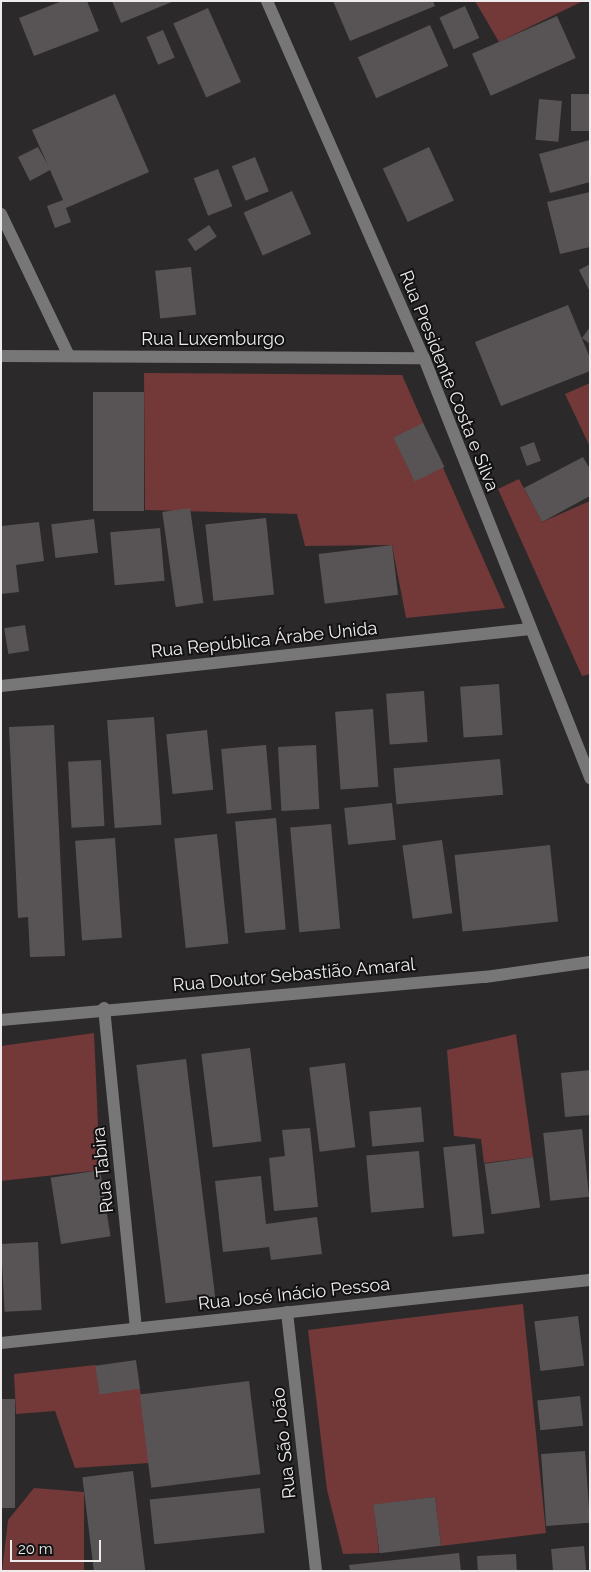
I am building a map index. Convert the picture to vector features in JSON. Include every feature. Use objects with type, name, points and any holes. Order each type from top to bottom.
[{"type":"street","name":"Rua Presidente Costa e Silva","points":[[267,1],[424,358],[590,778]]},
{"type":"street","points":[[1,214],[69,356]]},
{"type":"street","name":"Rua Luxemburgo","points":[[1,356],[424,358]]},
{"type":"street","name":"Rua República Árabe Unida","points":[[1,686],[530,629]]},
{"type":"street","name":"Rua Doutor Sebastião Amaral","points":[[1,1020],[104,1008],[485,977],[590,962]]},
{"type":"street","name":"Rua Tabira","points":[[104,1008],[136,1328]]},
{"type":"street","name":"Rua José Inácio Pessoa","points":[[1,1343],[590,1280]]},
{"type":"street","name":"Rua São João","points":[[287,1312],[316,1571]]},
{"type":"shaded area","points":[[475,1],[583,1],[499,42]]},
{"type":"shaded area","points":[[144,373],[402,375],[505,608],[406,618],[392,545],[305,546],[297,514],[145,510]]},
{"type":"shaded area","points":[[590,383],[590,447],[565,394]]},
{"type":"shaded area","points":[[519,479],[542,522],[590,501],[590,674],[582,676],[498,489]]},
{"type":"shaded area","points":[[94,1033],[100,1170],[1,1181],[1,1046]]},
{"type":"shaded area","points":[[516,1034],[533,1157],[484,1163],[481,1139],[454,1136],[447,1050]]},
{"type":"shaded area","points":[[523,1304],[546,1533],[441,1546],[435,1497],[374,1505],[379,1553],[343,1554],[327,1490],[308,1330]]},
{"type":"shaded area","points":[[95,1365],[140,1389],[149,1463],[75,1468],[55,1411],[16,1414],[14,1374]]},
{"type":"shaded area","points":[[34,1488],[84,1492],[84,1571],[2,1571],[8,1520]]},
{"type":"building","points":[[62,1],[87,1],[99,31],[34,56],[19,18]]},
{"type":"building","points":[[112,1],[174,1],[121,23]]},
{"type":"building","points":[[333,1],[433,1],[435,6],[350,41]]},
{"type":"building","points":[[465,6],[479,38],[454,49],[439,17]]},
{"type":"building","points":[[208,8],[241,82],[206,97],[173,23]]},
{"type":"building","points":[[557,16],[576,58],[491,96],[472,54]]},
{"type":"building","points":[[430,25],[448,66],[376,98],[358,57]]},
{"type":"building","points":[[163,30],[175,58],[158,65],[146,37]]},
{"type":"building","points":[[115,94],[149,172],[66,208],[71,222],[55,228],[47,206],[63,200],[50,170],[30,181],[18,157],[38,147],[48,165],[32,130]]},
{"type":"building","points":[[571,94],[590,94],[590,131],[571,131]]},
{"type":"building","points":[[539,99],[562,101],[558,142],[535,140]]},
{"type":"building","points":[[590,140],[590,182],[550,193],[539,154]]},
{"type":"building","points":[[429,147],[454,200],[408,222],[383,169]]},
{"type":"building","points":[[255,157],[269,191],[246,201],[232,166]]},
{"type":"building","points":[[218,169],[232,206],[208,216],[194,178]]},
{"type":"building","points":[[292,191],[311,234],[263,255],[244,213]]},
{"type":"building","points":[[590,192],[590,247],[560,254],[547,202]]},
{"type":"building","points":[[209,225],[217,237],[195,251],[187,240]]},
{"type":"building","points":[[590,264],[590,292],[579,270]]},
{"type":"building","points":[[191,267],[196,315],[160,319],[155,271]]},
{"type":"building","points":[[568,305],[590,358],[590,371],[501,406],[475,342]]},
{"type":"building","points":[[590,327],[590,344],[582,338]]},
{"type":"building","points":[[93,392],[144,392],[144,511],[93,511]]},
{"type":"building","points":[[423,423],[444,467],[415,482],[393,437]]},
{"type":"building","points":[[534,442],[541,461],[527,466],[520,447]]},
{"type":"building","points":[[583,457],[590,469],[590,496],[542,522],[524,488]]},
{"type":"building","points":[[190,508],[203,603],[176,607],[162,512]]},
{"type":"building","points":[[266,518],[274,595],[213,601],[205,524]]},
{"type":"building","points":[[94,519],[98,553],[55,558],[51,524]]},
{"type":"building","points":[[39,522],[44,561],[16,565],[19,592],[1,594],[1,526]]},
{"type":"building","points":[[160,528],[165,581],[115,585],[110,532]]},
{"type":"building","points":[[392,545],[398,595],[325,604],[319,554]]},
{"type":"building","points":[[25,625],[29,651],[8,654],[4,628]]},
{"type":"building","points":[[499,684],[503,735],[464,738],[460,687]]},
{"type":"building","points":[[424,691],[428,742],[390,745],[386,694]]},
{"type":"building","points":[[373,709],[378,787],[341,789],[335,712]]},
{"type":"building","points":[[154,717],[162,825],[115,828],[107,720]]},
{"type":"building","points":[[54,725],[65,956],[30,957],[28,917],[18,918],[9,727]]},
{"type":"building","points":[[207,730],[213,790],[172,794],[166,734]]},
{"type":"building","points":[[266,745],[272,810],[227,814],[221,749]]},
{"type":"building","points":[[316,745],[319,809],[281,811],[278,747]]},
{"type":"building","points":[[500,759],[503,795],[397,804],[393,768]]},
{"type":"building","points":[[101,760],[104,826],[71,828],[68,762]]},
{"type":"building","points":[[392,803],[396,840],[348,845],[344,808]]},
{"type":"building","points":[[276,818],[286,930],[245,933],[235,822]]},
{"type":"building","points":[[331,824],[340,929],[299,932],[290,828]]},
{"type":"building","points":[[217,834],[228,943],[186,948],[174,838]]},
{"type":"building","points":[[115,838],[122,938],[82,941],[75,841]]},
{"type":"building","points":[[442,840],[452,913],[413,919],[402,846]]},
{"type":"building","points":[[550,845],[558,922],[463,932],[455,855]]},
{"type":"building","points":[[250,1048],[261,1141],[213,1147],[201,1054]]},
{"type":"building","points":[[186,1059],[215,1297],[166,1303],[136,1065]]},
{"type":"building","points":[[345,1063],[355,1147],[320,1152],[309,1067]]},
{"type":"building","points":[[590,1070],[590,1115],[565,1117],[561,1073]]},
{"type":"building","points":[[421,1107],[424,1142],[372,1146],[369,1112]]},
{"type":"building","points":[[310,1128],[318,1207],[274,1211],[269,1158],[285,1156],[282,1130]]},
{"type":"building","points":[[582,1129],[589,1197],[550,1201],[543,1133]]},
{"type":"building","points":[[475,1144],[484,1234],[453,1237],[443,1147]]},
{"type":"building","points":[[419,1151],[424,1208],[371,1212],[366,1156]]},
{"type":"building","points":[[533,1157],[540,1208],[492,1214],[484,1164]]},
{"type":"building","points":[[100,1170],[110,1236],[61,1244],[51,1178]]},
{"type":"building","points":[[261,1176],[266,1224],[317,1217],[322,1254],[271,1260],[269,1247],[223,1252],[215,1181]]},
{"type":"building","points":[[38,1242],[42,1310],[5,1312],[1,1244]]},
{"type":"building","points":[[578,1316],[584,1366],[540,1371],[534,1321]]},
{"type":"building","points":[[136,1360],[140,1389],[99,1394],[95,1366]]},
{"type":"building","points":[[249,1381],[260,1474],[151,1488],[140,1394]]},
{"type":"building","points":[[580,1396],[583,1426],[540,1430],[537,1400]]},
{"type":"building","points":[[1,1399],[15,1399],[15,1508],[1,1508]]},
{"type":"building","points":[[585,1451],[590,1523],[546,1526],[541,1454]]},
{"type":"building","points":[[133,1471],[145,1571],[94,1571],[82,1477]]},
{"type":"building","points":[[260,1488],[265,1533],[154,1544],[150,1500]]},
{"type":"building","points":[[435,1497],[441,1546],[379,1553],[373,1505]]},
{"type":"building","points":[[584,1546],[586,1571],[553,1571],[551,1549]]},
{"type":"building","points":[[459,1553],[461,1571],[350,1571],[349,1565]]},
{"type":"building","points":[[516,1554],[517,1571],[478,1571],[477,1556]]}]
